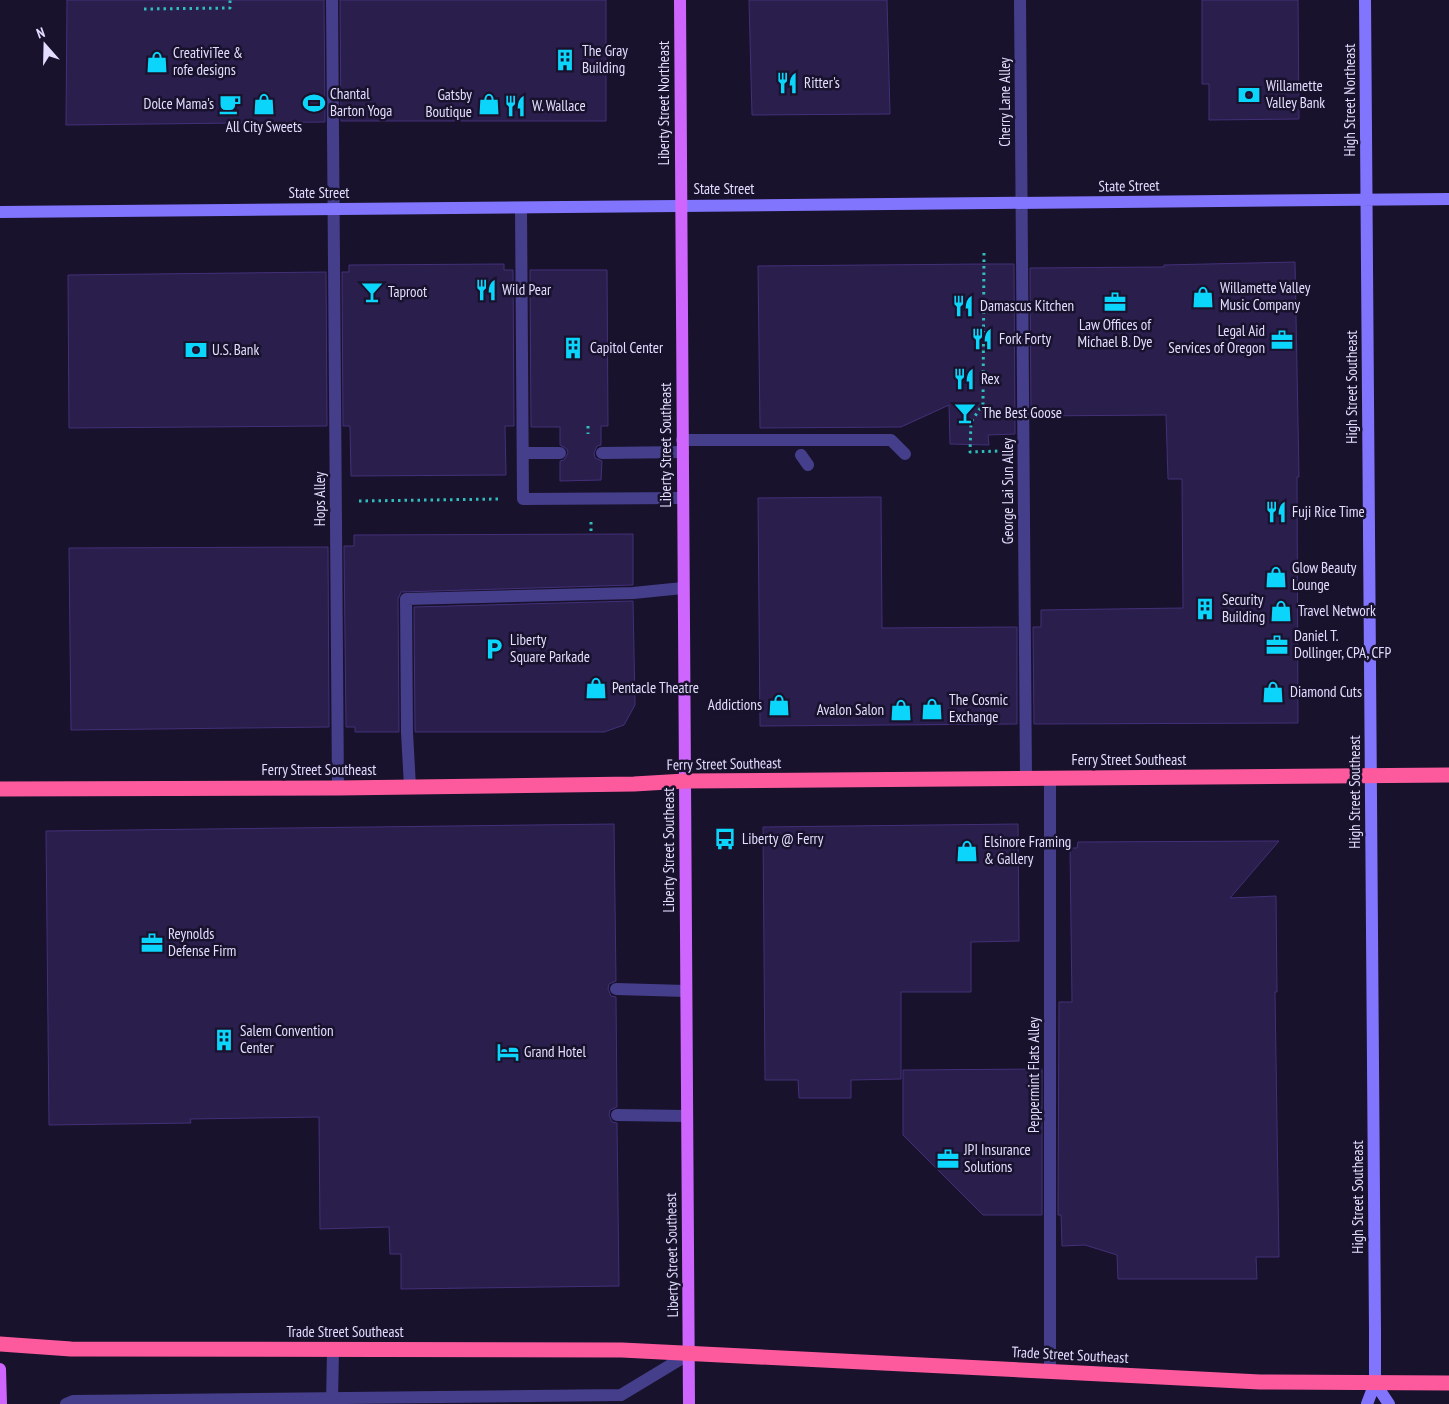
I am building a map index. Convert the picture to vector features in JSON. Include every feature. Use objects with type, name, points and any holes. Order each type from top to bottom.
[{"type":"highway","name":"Ferry Street Southeast","points":[[0,789],[338,788],[634,784],[685,781],[1449,775]]},
{"type":"highway","name":"Trade Street Southeast","points":[[0,1344],[71,1349],[622,1350],[1260,1382],[1449,1383]]},
{"type":"main road","name":"Liberty Street Northeast","points":[[680,0],[681,206]]},
{"type":"main road","name":"High Street Northeast","points":[[1365,0],[1367,200]]},
{"type":"main road","name":"State Street","points":[[0,212],[1449,199]]},
{"type":"main road","name":"High Street Southeast","points":[[1367,200],[1375,1383],[1367,1404]]},
{"type":"main road","name":"Liberty Street Southeast","points":[[681,206],[689,1404]]},
{"type":"main road","points":[[0,1369],[1,1404]]},
{"type":"main road","points":[[1375,1383],[1389,1404]]},
{"type":"lane","name":"Hops Alley","points":[[332,0],[338,788]]},
{"type":"lane","name":"Cherry Lane Alley","points":[[1020,0],[1022,203]]},
{"type":"lane","name":"George Lai Sun Alley","points":[[1022,203],[1026,778]]},
{"type":"lane","points":[[521,208],[523,499],[683,498]]},
{"type":"lane","points":[[602,452],[682,446],[891,440],[905,454]]},
{"type":"lane","points":[[523,453],[560,453]]},
{"type":"lane","points":[[410,787],[407,732],[406,599],[633,592],[683,588]]},
{"type":"lane","name":"Peppermint Flats Alley","points":[[1050,778],[1050,1372]]},
{"type":"lane","points":[[616,989],[686,990]]},
{"type":"lane","points":[[617,1115],[686,1116]]},
{"type":"lane","points":[[332,1401],[333,1350]]},
{"type":"lane","points":[[66,1404],[73,1401],[332,1401],[620,1395],[689,1354]]},
{"type":"path","points":[[144,9],[230,8],[230,0]]},
{"type":"path","points":[[984,253],[983,404],[971,422],[970,452],[1024,450]]},
{"type":"path","points":[[336,501],[523,499]]},
{"type":"building","points":[[67,0],[324,0],[325,122],[66,125]]},
{"type":"building","points":[[340,0],[606,0],[606,121],[341,121]]},
{"type":"building","points":[[749,0],[887,0],[890,114],[752,115]]},
{"type":"building","points":[[1202,0],[1298,0],[1299,119],[1209,120],[1209,84],[1202,84]]},
{"type":"building","points":[[1295,262],[1299,477],[1297,477],[1298,723],[1034,724],[1033,627],[1041,627],[1041,610],[1183,608],[1182,479],[1168,479],[1166,415],[1031,416],[1030,268],[1164,267],[1164,265]]},
{"type":"building","points":[[504,264],[504,270],[513,270],[514,426],[505,426],[506,475],[351,476],[350,426],[343,426],[342,272],[349,272],[349,265]]},
{"type":"building","points":[[1014,264],[1015,434],[988,435],[989,445],[950,444],[949,405],[901,427],[760,428],[758,266]]},
{"type":"building","name":"Capitol Center","points":[[530,270],[607,270],[608,426],[601,426],[601,445],[597,446],[594,453],[595,458],[602,461],[601,480],[560,481],[560,461],[564,460],[568,453],[567,449],[560,445],[560,427],[531,427]]},
{"type":"building","name":"U.S. Bank","points":[[326,272],[327,426],[69,428],[68,275]]},
{"type":"building","points":[[881,497],[882,628],[1017,627],[1017,724],[760,726],[758,498]]},
{"type":"building","points":[[633,534],[633,585],[401,592],[398,599],[399,732],[355,732],[355,727],[346,727],[344,546],[354,546],[354,535]]},
{"type":"building","points":[[328,547],[329,727],[71,730],[69,548]]},
{"type":"building","points":[[633,601],[635,705],[624,725],[604,732],[415,732],[414,607]]},
{"type":"building","points":[[614,824],[616,981],[609,984],[608,989],[611,996],[616,997],[617,1107],[610,1110],[609,1115],[612,1122],[617,1123],[619,1286],[401,1289],[401,1254],[390,1254],[389,1227],[320,1229],[319,1117],[190,1119],[191,1123],[49,1125],[46,831]]},
{"type":"building","points":[[1018,824],[1019,941],[971,942],[971,992],[901,992],[901,1079],[851,1080],[851,1098],[799,1098],[798,1080],[765,1080],[763,827]]},
{"type":"building","points":[[1279,841],[1230,898],[1276,896],[1277,992],[1275,992],[1279,1257],[1256,1257],[1257,1279],[1118,1279],[1117,1255],[1085,1245],[1062,1246],[1061,1215],[1058,1215],[1059,1002],[1072,1002],[1070,848],[1077,848],[1078,842]]},
{"type":"building","points":[[1042,1069],[1042,1215],[983,1215],[903,1135],[903,1070]]},
{"type":"place","name":"The Gray Building","points":[[565,60]]},
{"type":"place","name":"CreativiTee & rofe designs","points":[[157,62]]},
{"type":"place","name":"Ritter's","points":[[787,83]]},
{"type":"place","name":"Willamette Valley Bank","points":[[1249,95]]},
{"type":"place","name":"Chantal Barton Yoga","points":[[314,103]]},
{"type":"place","name":"Dolce Mama's","points":[[230,104]]},
{"type":"place","name":"All City Sweets","points":[[264,104]]},
{"type":"place","name":"Gatsby Boutique","points":[[489,104]]},
{"type":"place","name":"W. Wallace","points":[[515,106]]},
{"type":"place","name":"Wild Pear","points":[[486,290]]},
{"type":"place","name":"Taproot","points":[[372,292]]},
{"type":"place","name":"Willamette Valley Music Company","points":[[1203,297]]},
{"type":"place","name":"Law Offices of Michael B. Dye","points":[[1115,302]]},
{"type":"place","name":"Damascus Kitchen","points":[[963,306]]},
{"type":"place","name":"Fork Forty","points":[[982,339]]},
{"type":"place","name":"Legal Aid Services of Oregon","points":[[1282,340]]},
{"type":"place","name":"Capitol Center","points":[[573,348]]},
{"type":"place","name":"U.S. Bank","points":[[196,350]]},
{"type":"place","name":"Rex","points":[[964,379]]},
{"type":"place","name":"The Best Goose","points":[[965,413]]},
{"type":"place","name":"Fuji Rice Time","points":[[1276,512]]},
{"type":"place","name":"Glow Beauty Lounge","points":[[1276,577]]},
{"type":"place","name":"Security Building","points":[[1205,609]]},
{"type":"place","name":"Travel Network","points":[[1281,611]]},
{"type":"place","name":"Daniel T. Dollinger, CPA, CFP","points":[[1277,645]]},
{"type":"place","name":"Liberty Square Parkade","points":[[494,649]]},
{"type":"place","name":"Pentacle Theatre","points":[[596,688]]},
{"type":"place","name":"Diamond Cuts","points":[[1273,692]]},
{"type":"place","name":"Addictions","points":[[779,705]]},
{"type":"place","name":"The Cosmic Exchange","points":[[932,709]]},
{"type":"place","name":"Avalon Salon","points":[[901,710]]},
{"type":"place","name":"Liberty @ Ferry","points":[[725,839]]},
{"type":"place","name":"Elsinore Framing & Gallery","points":[[967,851]]},
{"type":"place","name":"Reynolds Defense Firm","points":[[152,943]]},
{"type":"place","name":"Salem Convention Center","points":[[224,1040]]},
{"type":"place","name":"Grand Hotel","points":[[508,1052]]},
{"type":"place","name":"JPI Insurance Solutions","points":[[948,1159]]}]
